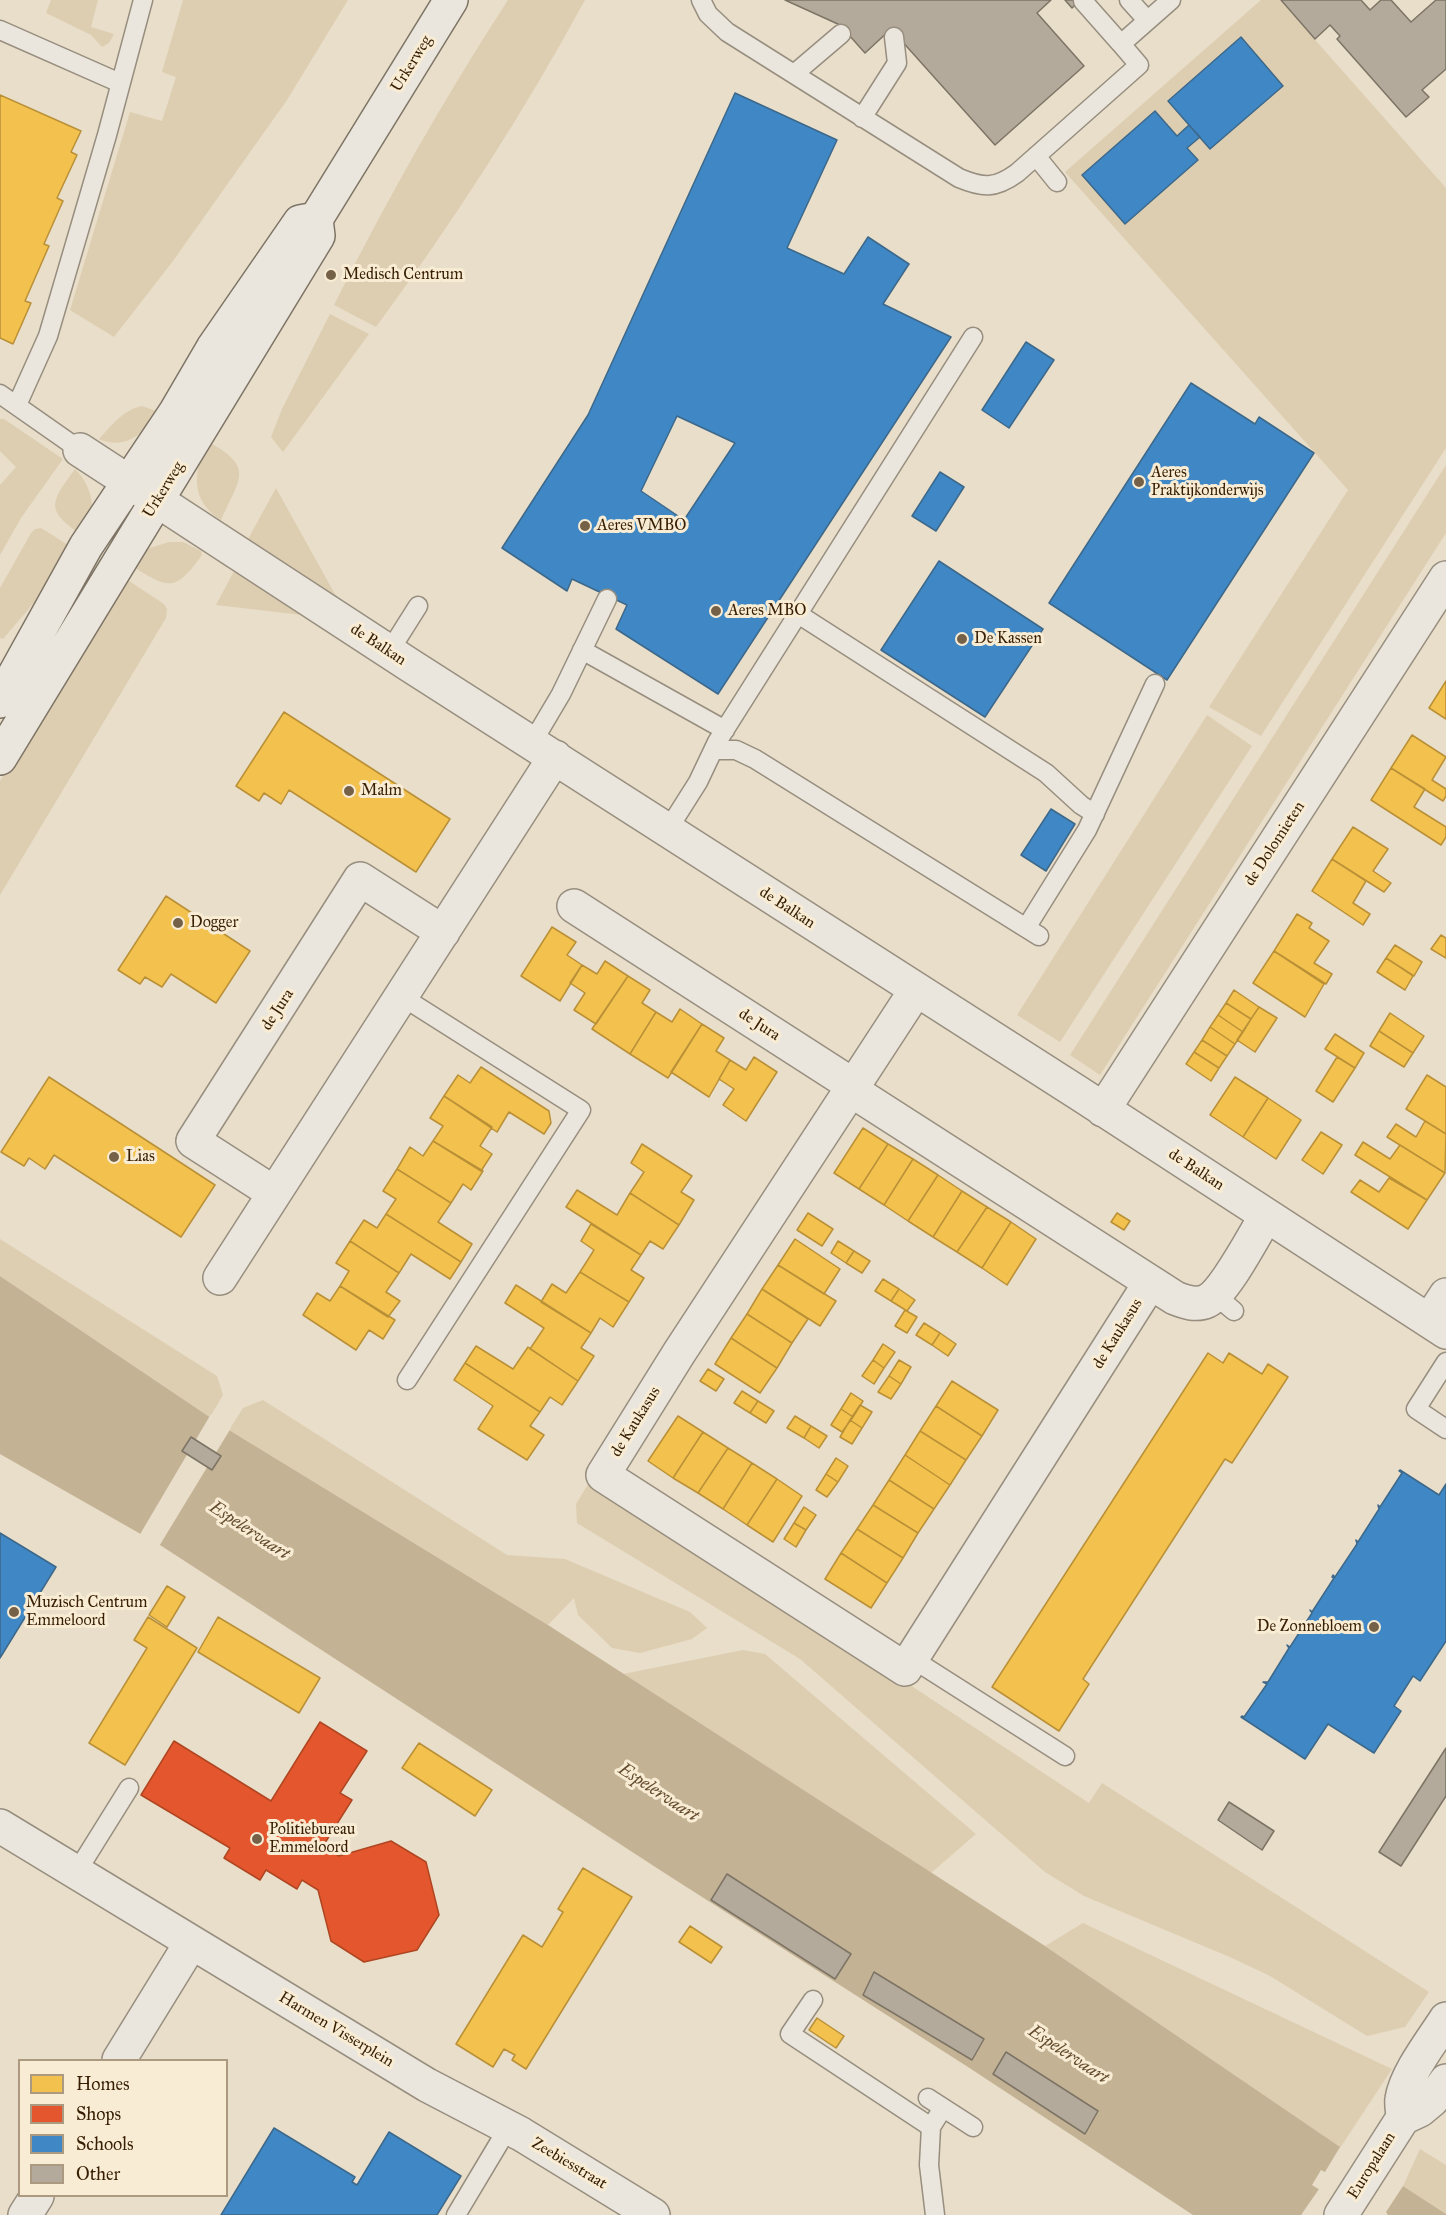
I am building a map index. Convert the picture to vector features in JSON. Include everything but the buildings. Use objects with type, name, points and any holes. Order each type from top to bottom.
[{"type":"street","name":"Urkerweg","points":[[0,758],[318,237],[316,219],[451,0]]},
{"type":"street","name":"Urkerweg","points":[[0,701],[86,546],[175,413],[213,348],[300,222],[316,219]]},
{"type":"street","name":"Urkerweg","points":[[80,450],[128,483]]},
{"type":"street","name":"de Balkan","points":[[128,483],[1266,1216],[1440,1316]]},
{"type":"street","name":"de Dolomieten","points":[[1103,1110],[1446,578]]},
{"type":"street","points":[[220,1278],[442,932],[543,750]]},
{"type":"street","name":"de Jura","points":[[274,1193],[194,1141],[360,879],[442,932]]},
{"type":"street","name":"de Jura","points":[[574,906],[852,1088]]},
{"type":"street","name":"de Kaukasus","points":[[916,990],[603,1475],[905,1668],[1150,1282]]},
{"type":"street","name":"de Kaukasus","points":[[852,1088],[1174,1298],[1190,1303],[1225,1303],[1266,1216]]},
{"type":"street","name":"Harmen Visserplein","points":[[0,1826],[85,1884],[191,1943],[257,1990],[344,2043],[496,2122]]},
{"type":"street","points":[[120,2059],[191,1943]]},
{"type":"street","name":"Europalaan","points":[[1403,2118],[1402,2099],[1406,2088],[1446,2019]]},
{"type":"street","name":"Europalaan","points":[[1344,2211],[1403,2118],[1420,2110],[1432,2100],[1446,2081]]},
{"type":"street","name":"Zeebiesstraat","points":[[496,2122],[653,2215]]},
{"type":"street","points":[[25,2215],[36,2197]]},
{"type":"lane","points":[[17,405],[48,336],[143,0]]},
{"type":"lane","points":[[701,0],[708,14],[718,25],[958,178],[981,186],[1009,179],[1139,65],[1083,1]]},
{"type":"lane","points":[[1129,0],[1147,20]]},
{"type":"lane","points":[[1121,44],[1171,0]]},
{"type":"lane","points":[[0,30],[120,83]]},
{"type":"lane","points":[[794,74],[841,34]]},
{"type":"lane","points":[[862,117],[897,63],[894,37]]},
{"type":"lane","points":[[1036,156],[1057,182]]},
{"type":"lane","points":[[667,831],[698,782],[725,730],[973,337]]},
{"type":"lane","name":"Urkerweg","points":[[0,394],[80,450]]},
{"type":"lane","points":[[543,750],[561,694],[607,599]]},
{"type":"lane","points":[[389,652],[418,606]]},
{"type":"lane","points":[[798,614],[1046,773],[1080,805],[1095,814]]},
{"type":"lane","points":[[582,650],[725,730]]},
{"type":"lane","points":[[714,750],[736,750],[755,759],[1033,932],[1095,814],[1155,684]]},
{"type":"lane","points":[[401,996],[581,1110],[407,1380]]},
{"type":"lane","points":[[1446,1362],[1416,1409],[1446,1428]]},
{"type":"lane","points":[[911,1658],[1065,1756]]},
{"type":"lane","points":[[85,1884],[129,1788]]},
{"type":"lane","points":[[813,2000],[790,2034],[931,2127]]},
{"type":"lane","points":[[935,2215],[929,2166],[935,2103],[973,2127]]},
{"type":"lane","points":[[456,2215],[496,2122]]},
{"type":"shaded area","points":[[51,0],[98,0],[91,27],[114,34],[109,43],[102,47],[91,35],[46,13]]},
{"type":"shaded area","points":[[183,0],[348,0],[287,100],[173,261],[114,337],[70,310],[130,112],[162,121],[176,77],[162,72]]},
{"type":"shaded area","points":[[508,0],[585,0],[486,167],[376,327],[334,305],[416,150]]},
{"type":"shaded area","points":[[1261,0],[1280,0],[1446,188],[1446,448],[1261,736],[1209,707],[1348,490],[1065,172]]},
{"type":"shaded area","points":[[330,314],[369,334],[283,452],[271,437],[282,409]]},
{"type":"shaded area","points":[[142,406],[159,412],[134,438],[118,443],[99,439],[123,415]]},
{"type":"shaded area","points":[[0,419],[4,419],[63,459],[21,518],[0,555],[0,485],[16,467],[0,451]]},
{"type":"shaded area","points":[[207,441],[232,458],[238,466],[238,483],[221,520],[203,503],[197,484],[199,463]]},
{"type":"shaded area","points":[[1446,465],[1446,533],[1100,1075],[1070,1055]]},
{"type":"shaded area","points":[[75,469],[86,485],[92,504],[90,519],[82,535],[62,519],[55,505],[61,490]]},
{"type":"shaded area","points":[[276,488],[336,596],[248,539]]},
{"type":"shaded area","points":[[41,528],[73,548],[68,563],[3,639],[0,638],[0,588],[31,533]]},
{"type":"shaded area","points":[[169,542],[183,542],[201,551],[202,555],[192,568],[177,581],[170,583],[153,579],[130,565],[143,550]]},
{"type":"shaded area","points":[[234,571],[302,615],[216,605]]},
{"type":"shaded area","points":[[123,577],[164,604],[167,609],[166,618],[0,895],[0,781]]},
{"type":"shaded area","points":[[1207,715],[1252,746],[1060,1042],[1017,1015]]},
{"type":"shaded area","points":[[0,1239],[217,1376],[223,1395],[210,1417],[0,1276]]},
{"type":"shaded area","points":[[263,1400],[507,1555],[565,1559],[690,1612],[707,1628],[692,1639],[640,1653],[612,1648],[578,1615],[574,1598],[548,1625],[229,1430],[243,1408]]},
{"type":"shaded area","points":[[593,1476],[1089,1803],[1102,1783],[1429,1992],[1405,2027],[1367,2036],[1270,1976],[1084,1896],[1045,1872],[800,1659],[577,1523],[576,1504]]},
{"type":"shaded area","points":[[743,1650],[765,1654],[976,1834],[931,1873],[623,1674]]},
{"type":"shaded area","points":[[1083,1923],[1392,2069],[1340,2148],[1045,1946]]},
{"type":"shaded area","points":[[1420,2149],[1446,2165],[1446,2214],[1403,2186]]},
{"type":"water","name":"Espelervaart","points":[[0,1276],[229,1430],[548,1625],[1045,1946],[1340,2147],[1325,2172],[1321,2170],[1312,2185],[1360,2215],[1193,2215],[160,1545],[0,1454]]},
{"type":"water","points":[[1403,2186],[1446,2215],[1388,2215],[1386,2212]]},
{"type":"pier","points":[[211,1414],[231,1428],[158,1548],[139,1536]]},
{"type":"pier","points":[[1319,2189],[1360,2215],[1301,2215]]},
{"type":"place","name":"Medisch Centrum","points":[[331,275]]},
{"type":"place","name":"Aeres Praktijkonderwijs","points":[[1139,482]]},
{"type":"place","name":"Aeres VMBO","points":[[585,526]]},
{"type":"place","name":"Aeres MBO","points":[[716,611]]},
{"type":"place","name":"De Kassen","points":[[962,639]]},
{"type":"place","name":"Malm","points":[[349,791]]},
{"type":"place","name":"Dogger","points":[[178,923]]},
{"type":"place","name":"Lias","points":[[114,1157]]},
{"type":"place","name":"Muzisch Centrum Emmeloord","points":[[14,1612]]},
{"type":"place","name":"De Zonnebloem","points":[[1374,1627]]},
{"type":"place","name":"Politiebureau Emmeloord","points":[[257,1839]]}]
